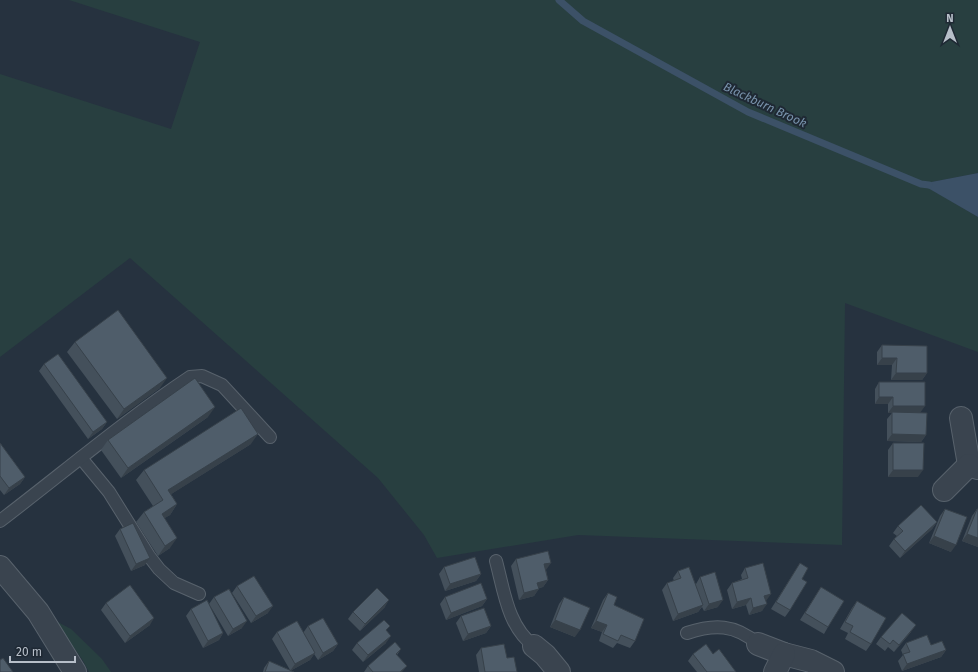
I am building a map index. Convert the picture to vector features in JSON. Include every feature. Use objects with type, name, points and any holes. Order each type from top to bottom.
[{"type":"street","points":[[944,490],[973,466],[961,418]]},
{"type":"street","points":[[0,567],[38,612],[76,672]]},
{"type":"street","points":[[758,644],[779,663],[811,661],[833,672]]},
{"type":"street","points":[[534,646],[548,658],[559,672]]},
{"type":"lane","points":[[0,521],[111,434],[190,377],[202,376],[222,385],[270,437]]},
{"type":"lane","points":[[81,458],[108,492],[148,556],[159,569],[174,583],[199,594]]},
{"type":"lane","points":[[496,561],[505,596],[516,626],[525,639],[534,646]]},
{"type":"lane","points":[[686,633],[712,627],[732,628],[747,634],[758,644]]},
{"type":"green space","points":[[69,0],[978,0],[978,173],[922,184],[978,217],[978,352],[845,303],[842,545],[578,535],[437,558],[424,535],[378,478],[130,258],[0,357],[0,74],[171,129],[200,42]]},
{"type":"green space","points":[[54,620],[71,629],[102,659],[111,672],[89,672],[82,659]]},
{"type":"water","points":[[978,173],[978,217],[921,184]]},
{"type":"building","points":[[118,310],[167,378],[124,409],[75,342]]},
{"type":"building","points":[[882,345],[927,346],[927,373],[896,373],[897,358],[882,358]]},
{"type":"building","points":[[58,354],[107,422],[93,432],[44,364]]},
{"type":"building","points":[[195,378],[215,407],[128,468],[108,440]]},
{"type":"building","points":[[879,382],[925,382],[925,406],[893,406],[893,397],[879,397]]},
{"type":"building","points":[[241,408],[258,434],[168,490],[177,504],[162,514],[177,538],[165,546],[144,512],[163,500],[144,470]]},
{"type":"building","points":[[892,412],[927,413],[926,435],[892,434]]},
{"type":"building","points":[[0,443],[25,477],[9,488],[0,476]]},
{"type":"building","points":[[893,443],[924,443],[923,470],[893,470]]},
{"type":"building","points":[[921,505],[937,522],[905,551],[894,539],[903,531],[898,526]]},
{"type":"building","points":[[945,509],[967,517],[956,545],[934,536]]},
{"type":"building","points":[[978,509],[978,538],[967,534]]},
{"type":"building","points":[[133,523],[150,558],[136,564],[120,529]]},
{"type":"building","points":[[548,551],[551,563],[544,564],[548,580],[537,583],[539,589],[524,593],[516,559]]},
{"type":"building","points":[[475,557],[481,574],[450,584],[444,567]]},
{"type":"building","points":[[763,563],[771,594],[764,596],[767,604],[753,608],[751,598],[737,602],[732,583],[748,578],[745,568]]},
{"type":"building","points":[[800,563],[808,568],[802,579],[807,582],[790,610],[776,602]]},
{"type":"building","points":[[689,567],[703,605],[678,614],[667,583],[681,578],[678,571]]},
{"type":"building","points":[[715,572],[723,600],[709,604],[700,577]]},
{"type":"building","points":[[254,576],[273,606],[256,616],[237,586]]},
{"type":"building","points":[[481,583],[487,599],[451,613],[445,597]]},
{"type":"building","points":[[130,585],[154,618],[130,636],[106,603]]},
{"type":"building","points":[[821,587],[844,601],[828,627],[805,613]]},
{"type":"building","points":[[377,588],[389,600],[365,624],[353,612]]},
{"type":"building","points":[[229,589],[247,621],[233,629],[214,597]]},
{"type":"building","points":[[608,593],[617,597],[614,605],[644,619],[635,641],[621,635],[618,641],[603,634],[607,625],[596,621]]},
{"type":"building","points":[[564,597],[590,608],[580,630],[555,620]]},
{"type":"building","points":[[207,600],[223,633],[208,641],[191,609]]},
{"type":"building","points":[[857,601],[886,618],[871,644],[850,632],[853,626],[845,622]]},
{"type":"building","points":[[484,608],[491,626],[468,634],[461,616]]},
{"type":"building","points":[[902,613],[916,625],[899,645],[893,640],[890,644],[881,637]]},
{"type":"building","points":[[323,618],[338,644],[323,653],[308,626]]},
{"type":"building","points":[[384,620],[390,626],[386,630],[391,636],[368,655],[357,643]]},
{"type":"building","points":[[297,621],[315,653],[295,664],[277,632]]},
{"type":"building","points":[[927,635],[931,645],[942,641],[946,650],[907,664],[903,654],[910,652],[906,643]]},
{"type":"building","points":[[395,642],[401,649],[396,654],[407,666],[400,672],[373,672],[368,666]]},
{"type":"building","points":[[504,644],[507,658],[514,657],[517,672],[485,672],[481,648]]},
{"type":"building","points":[[706,644],[713,654],[719,649],[736,672],[707,672],[693,654]]},
{"type":"building","points":[[3,658],[13,672],[0,672],[0,660]]},
{"type":"building","points":[[269,661],[294,672],[265,672]]},
{"type":"waterway","name":"Blackburn Brook","points":[[559,0],[583,21],[748,112],[921,184],[929,185]]}]
